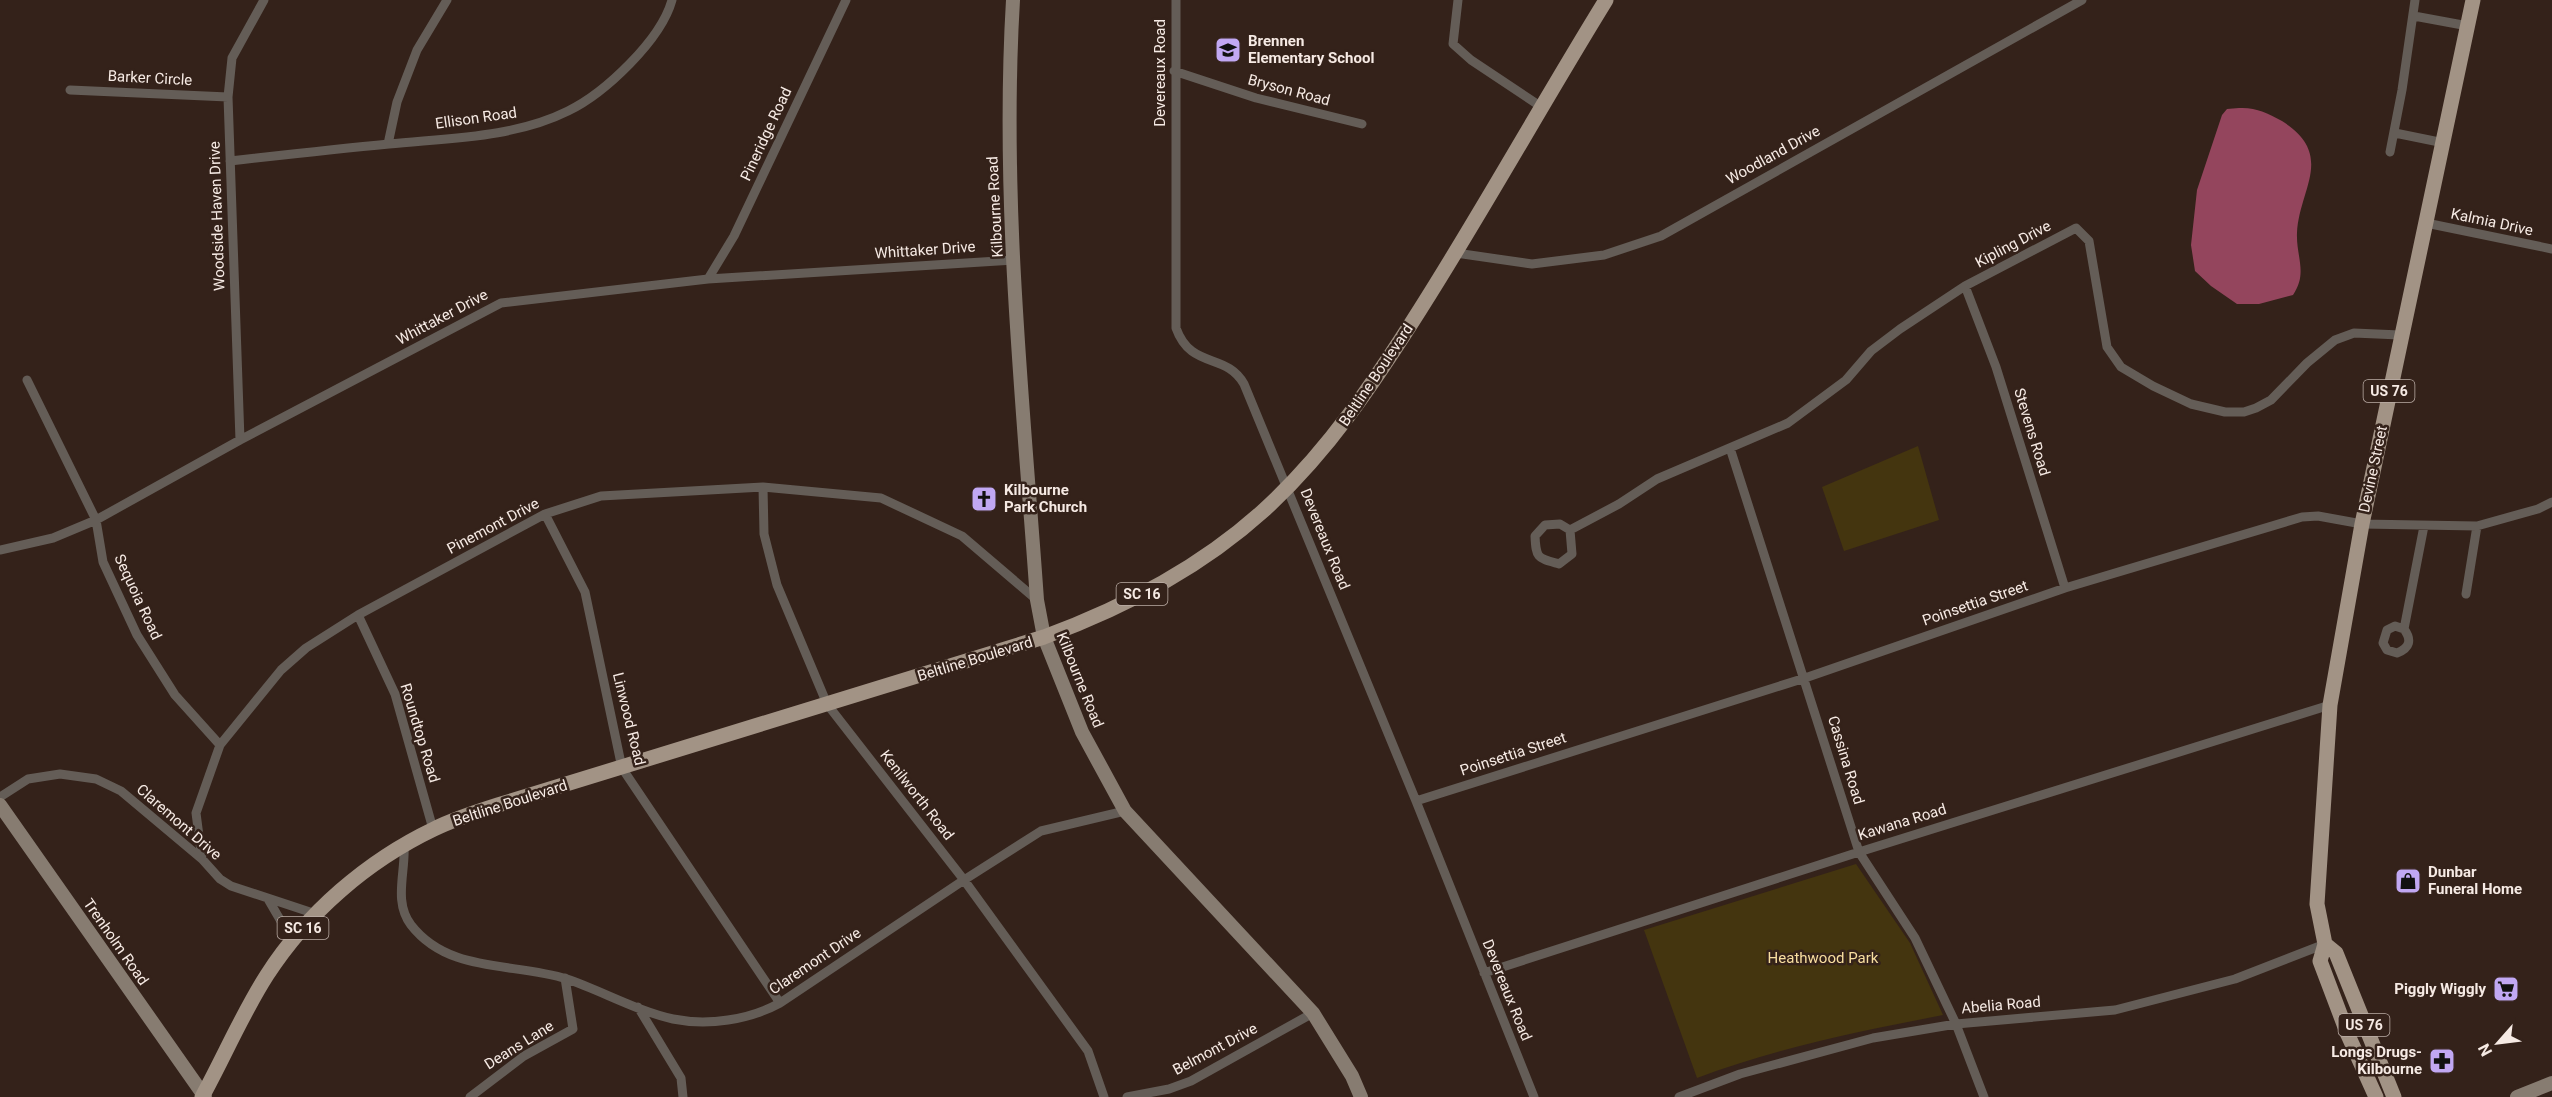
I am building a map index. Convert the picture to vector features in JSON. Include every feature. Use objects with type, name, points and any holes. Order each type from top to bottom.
[{"type":"main road","name":"SC 16","points":[[1597,15],[1606,0]]},
{"type":"main road","name":"SC 16","points":[[1597,15],[1613,0]]},
{"type":"main road","name":"Devine Street","points":[[2376,1097],[2320,961],[2325,944],[2318,904],[2330,705],[2362,524],[2400,335],[2444,143],[2473,0]]},
{"type":"main road","name":"Beltline Boulevard","points":[[204,1096],[266,978],[291,942],[316,914],[355,878],[404,845],[433,829],[498,805],[1044,637],[1106,612],[1185,569],[1233,535],[1287,487],[1332,439],[1357,407],[1456,253],[1540,106],[1597,15]]},
{"type":"main road","name":"Devine Street","points":[[2325,944],[2336,953],[2394,1097]]},
{"type":"main road","points":[[2344,1023],[2361,1017]]},
{"type":"street","name":"Woodside Haven Drive","points":[[240,440],[228,97],[232,58],[264,0]]},
{"type":"street","points":[[388,144],[397,102],[417,50],[447,0]]},
{"type":"street","name":"Ellison Road","points":[[230,161],[474,136],[516,128],[569,111],[612,81],[650,42],[672,0]]},
{"type":"street","name":"Pineridge Road","points":[[708,279],[734,236],[846,0]]},
{"type":"street","name":"Kilbourne Road","points":[[1013,0],[1008,148],[1037,600],[1044,637],[1082,732],[1125,811],[1312,1013],[1352,1076],[1361,1097]]},
{"type":"street","name":"Devereaux Road","points":[[1176,0],[1174,71],[1176,328],[1190,351],[1230,368],[1241,378],[1416,801],[1534,1097]]},
{"type":"street","points":[[1458,0],[1453,44],[1471,60],[1540,106]]},
{"type":"street","name":"Woodland Drive","points":[[1456,253],[1532,264],[1604,255],[1661,236],[2082,0]]},
{"type":"street","points":[[2390,152],[2395,133],[2415,0]]},
{"type":"street","points":[[2414,16],[2468,26]]},
{"type":"street","name":"Bryson Road","points":[[1174,71],[1256,98],[1362,124]]},
{"type":"street","name":"Barker Circle","points":[[70,90],[228,97]]},
{"type":"street","points":[[2395,133],[2444,143]]},
{"type":"street","name":"Kalmia Drive","points":[[2426,223],[2552,249]]},
{"type":"street","name":"Kipling Drive","points":[[1570,530],[1619,504],[1657,479],[1788,423],[1846,380],[1871,351],[1965,286],[2076,228],[2089,241],[2107,347],[2121,367],[2153,386],[2191,404],[2225,412],[2244,412],[2271,400],[2307,363],[2335,340],[2354,333],[2400,335]]},
{"type":"street","name":"Whittaker Drive","points":[[0,550],[53,538],[96,520],[240,440],[501,303],[708,279],[1014,260]]},
{"type":"street","name":"Stevens Road","points":[[1965,286],[1996,367],[2065,588]]},
{"type":"street","name":"Sequoia Road","points":[[27,380],[96,520],[103,562],[137,635],[175,695],[220,745]]},
{"type":"street","name":"Cassina Road","points":[[1730,448],[1859,852],[1915,938],[1956,1024],[1984,1097]]},
{"type":"street","name":"Pinemont Drive","points":[[202,860],[196,813],[220,745],[281,670],[306,648],[358,615],[545,514],[601,496],[763,487],[881,498],[962,536],[1037,600]]},
{"type":"street","name":"Kenilworth Road","points":[[763,487],[764,534],[777,585],[827,704],[964,880],[1088,1051],[1104,1097]]},
{"type":"street","name":"Poinsettia Street","points":[[1416,801],[1805,678],[2065,588],[2301,517],[2318,516],[2362,524],[2477,526],[2538,509],[2552,502]]},
{"type":"street","name":"Linwood Road","points":[[545,514],[585,592],[622,768],[780,1003]]},
{"type":"street","points":[[1560,524],[1570,530],[1572,554],[1559,564],[1540,559],[1536,553],[1535,536],[1545,525],[1560,524]]},
{"type":"street","points":[[2404,629],[2424,526]]},
{"type":"street","points":[[2466,594],[2477,526]]},
{"type":"street","name":"Roundtop Road","points":[[358,615],[395,694],[433,829]]},
{"type":"street","name":"Kawana Road","points":[[1484,973],[1859,852],[2330,705]]},
{"type":"street","name":"Claremont Drive","points":[[0,797],[28,779],[60,774],[96,779],[121,791],[202,860],[220,879],[231,886],[316,914]]},
{"type":"street","name":"Trenholm Road","points":[[0,805],[204,1096]]},
{"type":"street","name":"Claremont Drive","points":[[404,845],[405,864],[401,901],[410,924],[445,953],[464,961],[565,978],[673,1019],[708,1022],[764,1012],[780,1003],[1041,831],[1125,811]]},
{"type":"street","points":[[268,899],[291,942]]},
{"type":"street","name":"Abelia Road","points":[[1679,1097],[1740,1074],[1831,1047],[1873,1038],[1956,1024],[2115,1010],[2235,979],[2325,944]]},
{"type":"street","name":"Deans Lane","points":[[470,1097],[524,1056],[573,1029],[565,978]]},
{"type":"street","points":[[638,1007],[681,1078],[683,1097]]},
{"type":"street","name":"Belmont Drive","points":[[1127,1097],[1171,1093],[1312,1013]]},
{"type":"street","points":[[2517,1097],[2552,1083]]},
{"type":"green space","points":[[1918,446],[1939,520],[1844,551],[1822,487]]},
{"type":"green space","name":"Heathwood Park","points":[[1856,864],[1910,943],[1943,1015],[1788,1049],[1697,1078],[1644,930]]},
{"type":"shaded area","points":[[2227,109],[2261,111],[2282,121],[2298,134],[2307,147],[2311,160],[2297,233],[2300,279],[2293,295],[2259,304],[2237,304],[2211,286],[2195,271],[2191,245],[2197,190],[2222,115]]},
{"type":"place","name":"Brennen Elementary School","points":[[1228,50]]},
{"type":"place","name":"Kilbourne Park Church","points":[[984,499]]},
{"type":"place","name":"Dunbar Funeral Home","points":[[2408,881]]},
{"type":"place","name":"Piggly Wiggly","points":[[2506,989]]},
{"type":"place","name":"Longs Drugs- Kilbourne","points":[[2442,1061]]}]
